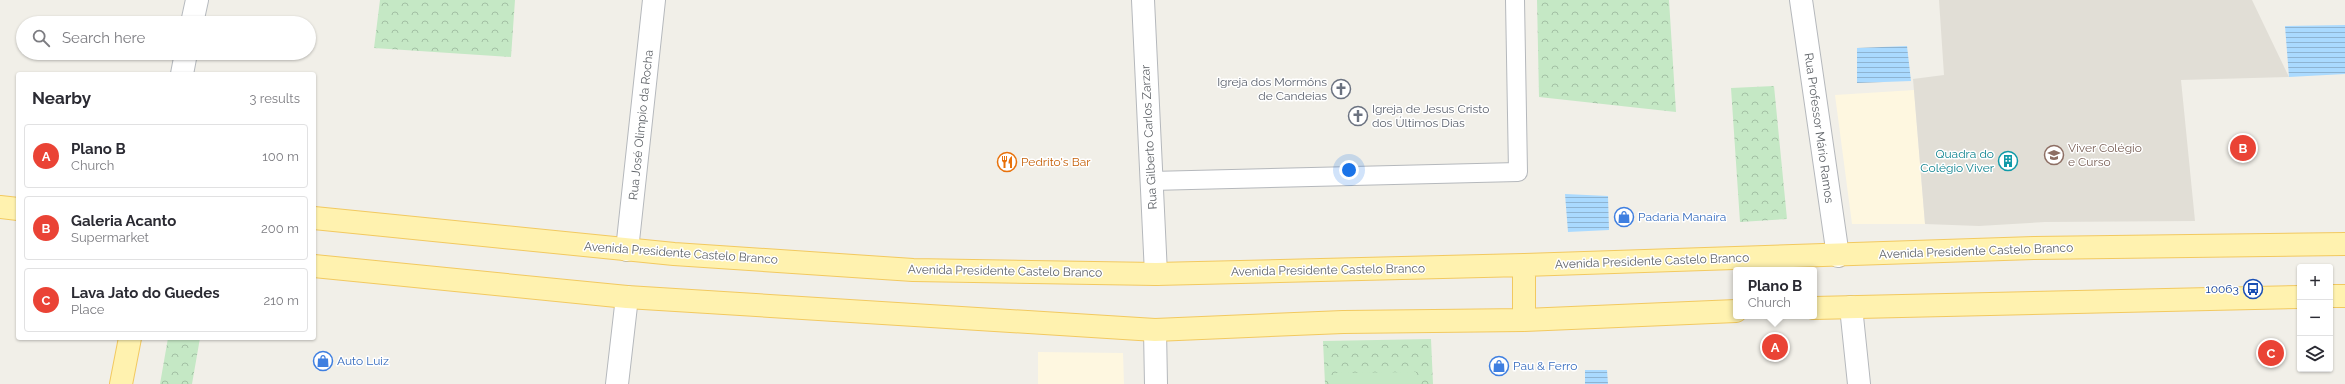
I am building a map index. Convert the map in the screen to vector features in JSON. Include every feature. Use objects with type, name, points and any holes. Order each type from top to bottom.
[{"type":"main road","points":[[0,207],[16,209]]},
{"type":"main road","name":"Avenida Presidente Castelo Branco","points":[[316,218],[627,250],[913,270],[1156,274],[1838,256],[2034,248],[2345,244]]},
{"type":"main road","points":[[1524,265],[1524,320]]},
{"type":"main road","points":[[316,266],[627,297],[1155,330],[1342,322],[1524,320],[1733,311]]},
{"type":"main road","points":[[2333,296],[2345,296]]},
{"type":"main road","points":[[1817,308],[2297,297]]},
{"type":"main road","points":[[120,384],[130,340]]},
{"type":"street","points":[[194,16],[197,0]]},
{"type":"street","name":"Rua José Olimpio da Rocha","points":[[627,250],[654,0]]},
{"type":"street","name":"Rua Gilberto Carlos Zarzar","points":[[1143,0],[1156,274]]},
{"type":"street","name":"Rua Professor Mário Ramos","points":[[1801,0],[1838,256]]},
{"type":"street","points":[[182,72],[185,60]]},
{"type":"street","points":[[617,384],[627,297]]},
{"type":"street","points":[[1851,307],[1859,384]]},
{"type":"street","points":[[1155,330],[1156,384]]},
{"type":"lane","points":[[1151,181],[1518,172],[1515,0]]},
{"type":"shaded area","name":"Viver Colégio e Curso","points":[[1939,0],[2252,0],[2289,77],[2181,80],[2195,221],[2045,222],[1979,226],[1925,224],[1913,79],[1944,75]]},
{"type":"shaded area","points":[[1914,90],[1925,224],[1852,224],[1835,95]]},
{"type":"shaded area","points":[[1038,352],[1123,353],[1124,384],[1038,384]]},
{"type":"green space","points":[[380,0],[515,0],[511,57],[374,48]]},
{"type":"green space","points":[[1537,0],[1669,0],[1676,112],[1539,97]]},
{"type":"green space","points":[[1774,86],[1787,219],[1740,222],[1731,88]]},
{"type":"green space","points":[[1431,339],[1433,384],[1325,384],[1323,341]]},
{"type":"green space","points":[[168,340],[200,340],[192,384],[160,384]]},
{"type":"green space","points":[[1416,372],[1416,384],[1333,384],[1333,373]]},
{"type":"water","points":[[2345,25],[2345,74],[2289,77],[2285,26]]},
{"type":"water","points":[[1907,46],[1911,81],[1857,83],[1857,48]]},
{"type":"water","points":[[1565,194],[1608,196],[1609,230],[1568,232]]},
{"type":"water","points":[[1585,370],[1607,370],[1608,384],[1585,384]]},
{"type":"place","name":"Igreja dos Mormóns de Candeias","points":[[1341,89]]},
{"type":"place","name":"Igreja de Jesus Cristo dos Últimos Dias","points":[[1358,116]]},
{"type":"place","name":"Galeria Acanto","points":[[2243,148]]},
{"type":"place","name":"Viver Colégio e Curso","points":[[2054,155]]},
{"type":"place","name":"Quadra do Colégio Viver","points":[[2008,161]]},
{"type":"place","name":"Pedrito's Bar","points":[[1007,162]]},
{"type":"place","name":"Padaria Manaíra","points":[[1624,217]]},
{"type":"place","name":"10063","points":[[2253,289]]},
{"type":"place","name":"Plano B","points":[[1775,347]]},
{"type":"place","name":"Lava Jato do Guedes","points":[[2271,353]]},
{"type":"place","name":"Auto Luiz","points":[[323,361]]},
{"type":"place","name":"Pau & Ferro","points":[[1499,366]]}]
